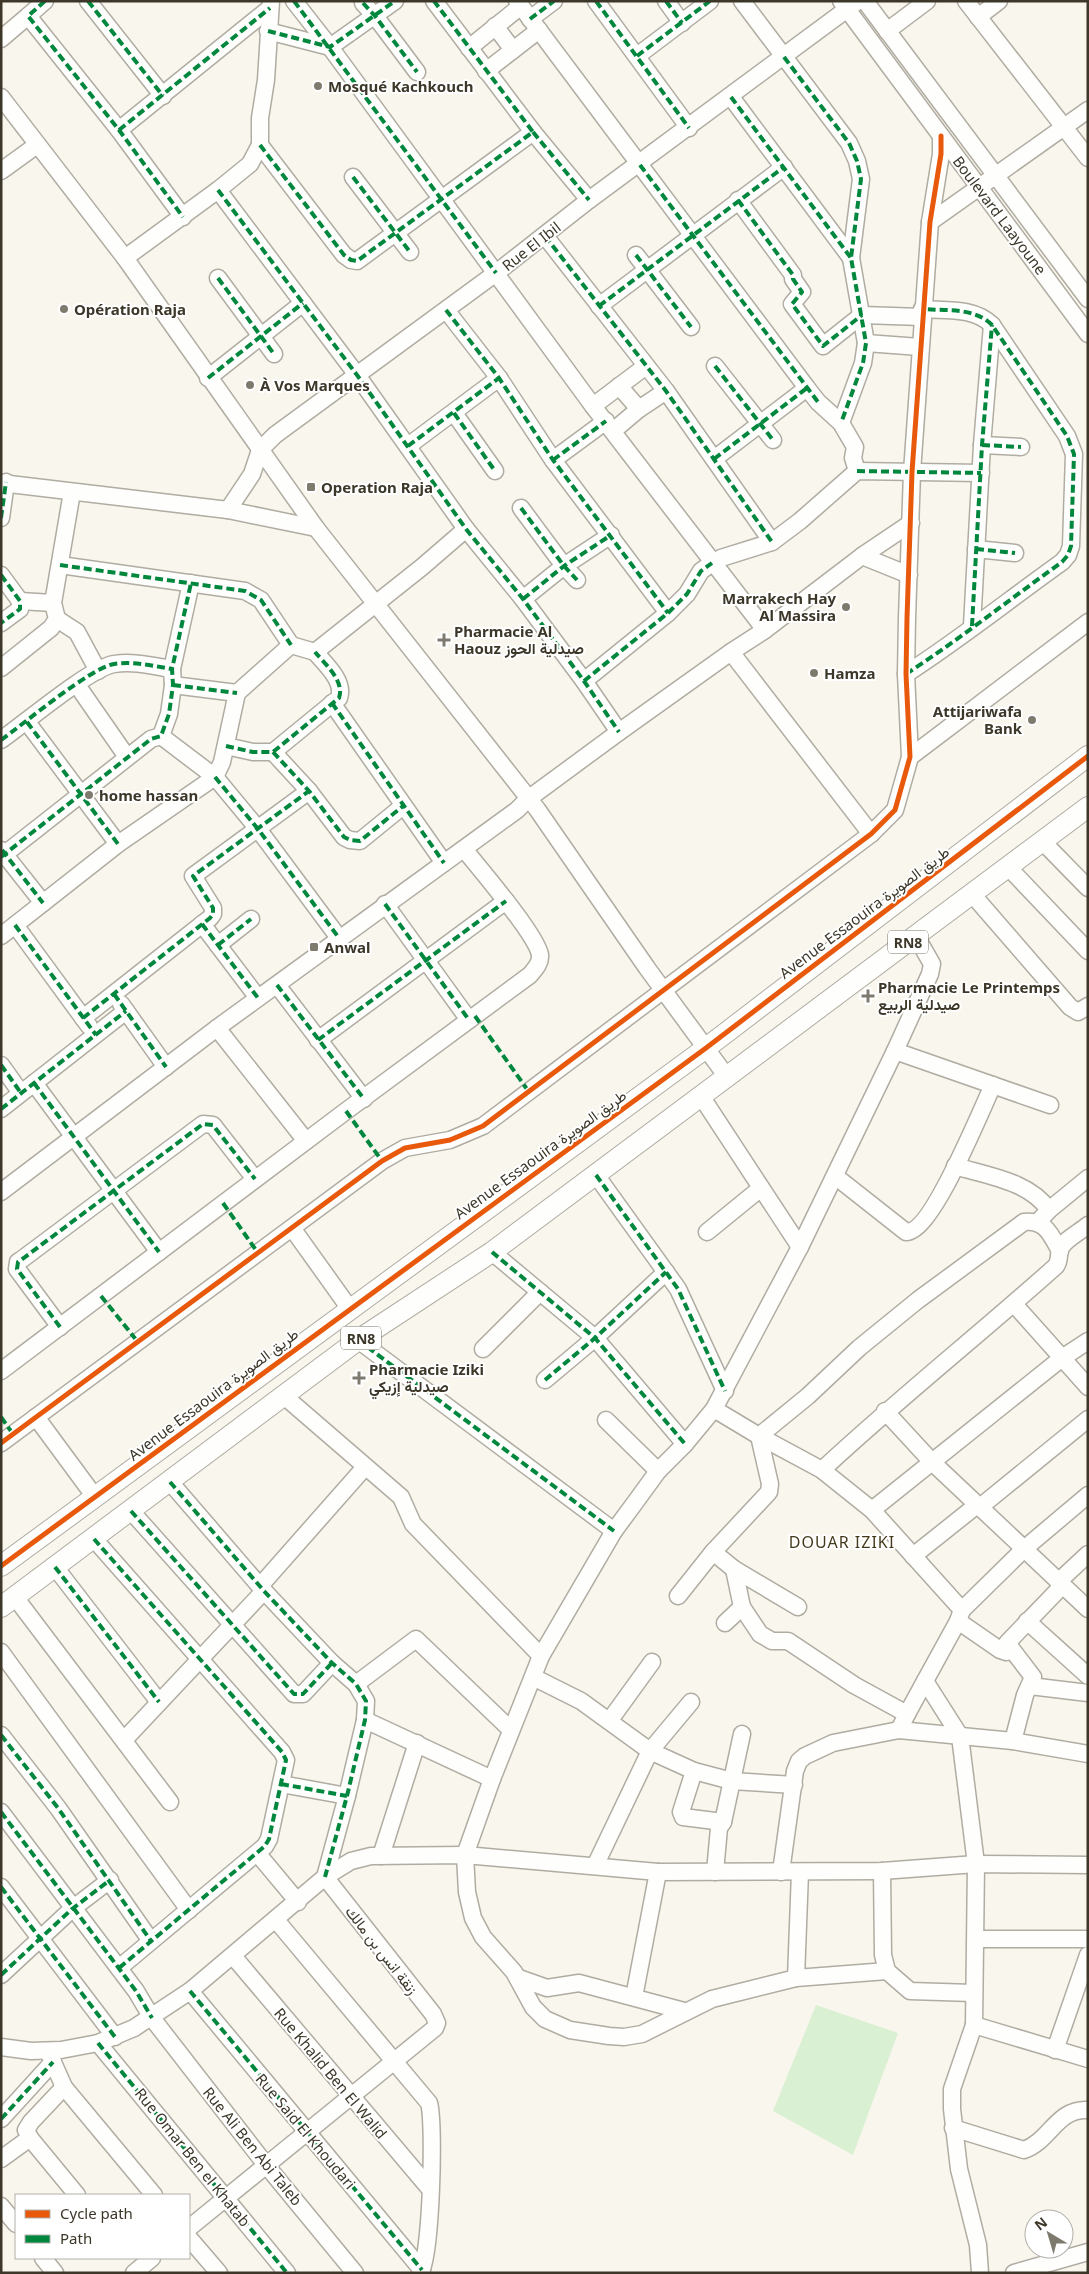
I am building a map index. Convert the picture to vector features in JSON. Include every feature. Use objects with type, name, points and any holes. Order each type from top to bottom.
[{"type":"main road","name":"Avenue Essaouira طريق الصويرة","points":[[1,1566],[706,1048],[1088,756]]},
{"type":"main road","name":"RN8","points":[[8,1602],[358,1340],[492,1252],[1088,807]]},
{"type":"street","points":[[1,39],[45,1]]},
{"type":"street","points":[[88,1],[163,96]]},
{"type":"street","points":[[294,1],[330,47],[593,406],[765,630]]},
{"type":"street","points":[[268,31],[330,47],[396,1]]},
{"type":"street","points":[[434,1],[533,132],[589,200]]},
{"type":"street","points":[[470,48],[495,26],[554,1]]},
{"type":"street","points":[[596,1],[689,128]]},
{"type":"street","points":[[666,1],[682,23]]},
{"type":"street","points":[[637,56],[710,1]]},
{"type":"street","points":[[742,1],[848,142],[857,161],[860,179],[850,258],[866,343],[863,363],[841,423]]},
{"type":"street","name":"Boulevard Laayoune","points":[[865,1],[1088,299]]},
{"type":"street","points":[[887,31],[927,1]]},
{"type":"street","points":[[966,1],[1088,158]]},
{"type":"street","points":[[978,17],[999,1]]},
{"type":"street","points":[[363,3],[417,72]]},
{"type":"street","name":"Rue El Ibil","points":[[228,510],[252,474],[260,450],[275,435],[496,273],[589,200],[640,165],[731,97],[849,4]]},
{"type":"street","name":"Boulevard Laayoune","points":[[849,4],[941,136],[1088,334]]},
{"type":"street","points":[[119,130],[163,96],[270,5]]},
{"type":"street","points":[[125,258],[218,190],[250,164],[260,145],[260,118],[266,80],[270,5]]},
{"type":"street","points":[[486,71],[513,50],[527,14]]},
{"type":"street","points":[[527,14],[807,388],[818,402],[841,423],[855,447],[853,458],[857,471]]},
{"type":"street","points":[[28,16],[119,130],[182,217]]},
{"type":"street","points":[[495,26],[513,50]]},
{"type":"street","points":[[1,97],[125,258],[208,378],[316,528],[528,799],[727,1077]]},
{"type":"street","points":[[731,97],[850,258]]},
{"type":"street","points":[[930,222],[1088,110]]},
{"type":"street","points":[[260,145],[344,255],[356,261],[533,132]]},
{"type":"street","points":[[1,1443],[382,1161],[405,1148],[450,1140],[483,1126],[871,834],[895,810],[910,757],[906,674],[912,523],[912,472],[922,313],[930,222],[941,154],[941,136]]},
{"type":"street","points":[[1,172],[37,145]]},
{"type":"street","points":[[600,306],[646,269],[784,167]]},
{"type":"street","points":[[352,177],[410,252]]},
{"type":"street","points":[[218,190],[357,375],[466,529],[523,600],[619,732]]},
{"type":"street","points":[[738,200],[793,275],[793,279],[802,292],[792,304],[822,346],[862,315],[975,313],[992,325],[1071,444],[1074,454],[1071,546],[1068,555],[1062,562],[972,626],[945,649],[906,674]]},
{"type":"street","points":[[545,236],[666,391],[772,542]]},
{"type":"street","points":[[636,255],[690,327]]},
{"type":"street","points":[[218,278],[274,354]]},
{"type":"street","points":[[208,378],[303,303]]},
{"type":"street","points":[[446,310],[499,378],[553,460],[668,613]]},
{"type":"street","points":[[972,626],[982,445],[992,325]]},
{"type":"street","points":[[866,343],[920,347]]},
{"type":"street","points":[[593,406],[646,366]]},
{"type":"street","points":[[715,366],[773,440]]},
{"type":"street","points":[[408,446],[499,378]]},
{"type":"street","points":[[620,386],[638,409]]},
{"type":"street","points":[[714,459],[807,388]]},
{"type":"street","points":[[553,460],[666,391]]},
{"type":"street","points":[[454,413],[495,471]]},
{"type":"street","points":[[982,445],[1021,447]]},
{"type":"street","points":[[584,682],[668,613],[687,594],[702,571],[712,562],[772,542],[800,521],[857,471],[981,473]]},
{"type":"street","points":[[1,518],[4,482],[228,510],[316,528]]},
{"type":"street","points":[[72,492],[53,603],[57,619],[77,632],[98,671]]},
{"type":"street","points":[[521,508],[564,566],[577,580]]},
{"type":"street","points":[[1,1192],[216,1028],[385,904],[464,849],[619,732],[765,630],[862,556],[912,523]]},
{"type":"street","points":[[315,652],[466,529]]},
{"type":"street","points":[[523,600],[564,566],[611,535]]},
{"type":"street","points":[[976,549],[1015,553]]},
{"type":"street","points":[[862,556],[909,576]]},
{"type":"street","points":[[60,565],[245,591],[254,594],[261,600],[291,646],[315,652],[336,678],[341,692],[339,698],[273,752],[253,752],[226,746]]},
{"type":"street","points":[[1,575],[20,600],[20,609],[1,623]]},
{"type":"street","points":[[161,736],[169,714],[173,677],[191,583]]},
{"type":"street","points":[[20,600],[53,603]]},
{"type":"street","points":[[1,668],[43,636],[57,619]]},
{"type":"street","points":[[910,757],[1088,622]]},
{"type":"street","points":[[1,936],[118,844],[215,777],[222,762],[237,693],[291,646]]},
{"type":"street","points":[[731,652],[871,834]]},
{"type":"street","points":[[1,740],[77,685],[112,664],[134,663],[173,677],[237,693]]},
{"type":"street","points":[[77,685],[127,757]]},
{"type":"street","points":[[332,703],[444,863]]},
{"type":"street","points":[[27,722],[118,844]]},
{"type":"street","points":[[43,903],[2,853],[81,795],[151,739],[161,736]]},
{"type":"street","points":[[161,736],[215,777],[258,829],[339,938]]},
{"type":"street","points":[[273,752],[309,791],[344,837],[355,842],[360,841],[403,806]]},
{"type":"street","points":[[83,1018],[213,914],[213,908],[193,876],[309,791]]},
{"type":"street","points":[[1042,841],[1088,888]]},
{"type":"street","points":[[1,1371],[530,975],[538,965],[540,956],[536,944],[506,901],[464,849]]},
{"type":"street","points":[[1008,867],[1088,951]]},
{"type":"street","points":[[972,894],[1070,1007],[1078,1012],[1088,1006]]},
{"type":"street","points":[[318,1040],[506,901]]},
{"type":"street","points":[[385,904],[469,1020]]},
{"type":"street","points":[[218,945],[251,919]]},
{"type":"street","points":[[202,924],[258,998]]},
{"type":"street","points":[[15,925],[96,1035]]},
{"type":"street","points":[[888,1971],[796,1978],[727,1994],[684,2011],[652,2029],[632,2036],[616,2037],[570,2030],[553,2024],[539,2013],[528,1999],[519,1978],[509,1965],[488,1945],[477,1928],[467,1892],[465,1855],[492,1779],[541,1656],[614,1531],[658,1471],[685,1444],[714,1409],[800,1247],[835,1176],[930,974],[932,964],[916,936]]},
{"type":"street","points":[[277,985],[364,1099]]},
{"type":"street","points":[[114,994],[166,1067]]},
{"type":"street","points":[[1,1108],[126,1011]]},
{"type":"street","points":[[216,1028],[306,1141]]},
{"type":"street","points":[[895,1051],[1050,1104]]},
{"type":"street","points":[[1,1066],[21,1093]]},
{"type":"street","points":[[34,1083],[159,1252]]},
{"type":"street","points":[[835,1176],[909,1233],[926,1218],[944,1191],[993,1085]]},
{"type":"street","points":[[702,1096],[800,1247]]},
{"type":"street","points":[[60,1327],[17,1269],[18,1262],[203,1124],[208,1123],[216,1128],[255,1179]]},
{"type":"street","points":[[956,1166],[1035,1193],[1049,1210]]},
{"type":"street","points":[[596,1175],[678,1289],[724,1391]]},
{"type":"street","points":[[1037,1223],[1049,1210],[1088,1178]]},
{"type":"street","points":[[706,1232],[761,1188]]},
{"type":"street","points":[[759,1436],[808,1396],[859,1348],[918,1300],[1024,1222],[1037,1223],[1047,1227],[1060,1251],[1060,1260],[1056,1266],[1014,1304],[885,1411],[822,1470]]},
{"type":"street","points":[[1060,1251],[1065,1243],[1088,1225]]},
{"type":"street","points":[[292,1228],[350,1309]]},
{"type":"street","points":[[492,1252],[595,1338],[685,1444]]},
{"type":"street","points":[[545,1380],[595,1338],[666,1272]]},
{"type":"street","points":[[483,1349],[540,1292]]},
{"type":"street","points":[[1014,1304],[1088,1387]]},
{"type":"street","points":[[358,1340],[614,1531]]},
{"type":"street","points":[[872,1510],[1062,1358],[1088,1341]]},
{"type":"street","points":[[284,1396],[401,1497],[410,1520],[417,1529],[541,1656]]},
{"type":"street","points":[[714,1409],[822,1470],[872,1510],[913,1556],[960,1616],[1000,1650],[1006,1652],[1011,1650]]},
{"type":"street","points":[[885,1411],[932,1462],[1088,1609]]},
{"type":"street","points":[[36,1417],[95,1498]]},
{"type":"street","points":[[913,1556],[1088,1419]]},
{"type":"street","points":[[606,1420],[658,1471]]},
{"type":"street","points":[[678,1596],[713,1552],[769,1492],[770,1484],[759,1436]]},
{"type":"street","points":[[124,1740],[232,1626],[365,1467]]},
{"type":"street","points":[[170,1482],[262,1589],[332,1663],[356,1684],[366,1701],[365,1720],[325,1877]]},
{"type":"street","points":[[899,1730],[960,1616],[1024,1549],[1085,1502]]},
{"type":"street","points":[[131,1511],[294,1694],[303,1694],[332,1663]]},
{"type":"street","points":[[94,1539],[284,1754],[286,1764],[266,1846],[119,1968]]},
{"type":"street","points":[[713,1552],[734,1569],[798,1607]]},
{"type":"street","points":[[1013,1741],[1025,1695],[1033,1677],[1011,1650],[1008,1643],[1088,1554]]},
{"type":"street","points":[[55,1567],[160,1702]]},
{"type":"street","points":[[734,1569],[742,1607],[760,1634],[772,1641],[788,1641],[854,1685],[907,1714]]},
{"type":"street","points":[[8,1602],[124,1740],[170,1802]]},
{"type":"street","points":[[725,1623],[742,1607]]},
{"type":"street","points":[[1027,1621],[1088,1676]]},
{"type":"street","points":[[356,1684],[416,1639],[511,1730]]},
{"type":"street","points":[[1,1652],[189,1910]]},
{"type":"street","points":[[610,1720],[652,1662]]},
{"type":"street","points":[[533,1678],[581,1700],[650,1751],[694,1771],[732,1781],[794,1785]]},
{"type":"street","points":[[925,1681],[960,1736],[976,1864],[974,2025],[952,2089],[959,2169],[978,2245],[980,2273]]},
{"type":"street","points":[[1030,1686],[1088,1694]]},
{"type":"street","points":[[595,1866],[650,1751],[691,1702]]},
{"type":"street","points":[[365,1720],[492,1779]]},
{"type":"street","points":[[781,1872],[795,1771],[799,1762],[805,1756],[833,1743],[899,1730],[1013,1741],[1088,1754]]},
{"type":"street","points":[[715,1872],[719,1828],[723,1822],[742,1734]]},
{"type":"street","points":[[1,1735],[110,1880],[151,1941]]},
{"type":"street","points":[[381,1856],[417,1743]]},
{"type":"street","points":[[694,1771],[681,1812],[683,1816],[723,1822]]},
{"type":"street","points":[[280,1784],[347,1796]]},
{"type":"street","name":"Rue Ali Ben Abi Taleb","points":[[1,1812],[72,1909],[119,1968],[152,2018],[266,2165],[355,2273]]},
{"type":"street","points":[[258,1854],[298,1902]]},
{"type":"street","points":[[1,2047],[50,2056],[114,2037],[152,2018],[190,1991],[233,1956],[325,1877],[350,1861],[381,1856],[465,1855],[658,1872],[882,1871],[976,1864],[1088,1866]]},
{"type":"street","points":[[882,1871],[882,1955],[888,1971],[895,1980],[910,1991],[973,1993]]},
{"type":"street","points":[[634,1997],[658,1872]]},
{"type":"street","points":[[796,1978],[800,1872]]},
{"type":"street","name":"زنقة انس بن مالك","points":[[325,1877],[433,2014],[437,2024],[436,2028],[394,2060]]},
{"type":"street","points":[[2,1973],[72,1909],[110,1880]]},
{"type":"street","points":[[1,1887],[114,2037]]},
{"type":"street","points":[[276,1920],[424,2095],[431,2111],[430,2189],[426,2259],[421,2271]]},
{"type":"street","points":[[976,1939],[1088,1939]]},
{"type":"street","points":[[1055,2050],[1081,1992],[1088,1955]]},
{"type":"street","name":"Rue Khalid Ben El Walid","points":[[233,1956],[430,2189]]},
{"type":"street","points":[[519,1978],[547,1988],[579,1983],[684,2011]]},
{"type":"street","name":"Rue Said El Khoudari","points":[[190,1991],[421,2271]]},
{"type":"street","points":[[974,2025],[1088,2060]]},
{"type":"street","name":"Rue Omar Ben el Khatab","points":[[98,2042],[227,2197],[286,2273]]},
{"type":"street","points":[[50,2056],[64,2087],[153,2194]]},
{"type":"street","points":[[1,2119],[50,2056]]},
{"type":"street","points":[[190,2227],[394,2060]]},
{"type":"street","points":[[64,2087],[28,2126],[27,2133],[76,2194]]},
{"type":"street","points":[[954,2128],[993,2139],[1018,2150],[1024,2150],[1033,2147],[1068,2113],[1088,2110]]},
{"type":"street","points":[[1,2159],[30,2138]]},
{"type":"street","points":[[1,2206],[15,2223]]},
{"type":"street","points":[[190,2239],[219,2273]]},
{"type":"street","points":[[1014,2273],[1088,2252]]},
{"type":"street","points":[[44,2259],[55,2273]]},
{"type":"street","points":[[135,2268],[150,2259]]},
{"type":"green space","points":[[816,2005],[898,2033],[853,2155],[773,2111]]},
{"type":"marked path","points":[[45,1],[28,16],[119,130],[183,217]]},
{"type":"marked path","points":[[88,1],[163,96]]},
{"type":"marked path","points":[[294,1],[496,273]]},
{"type":"marked path","points":[[268,31],[330,47],[395,1]]},
{"type":"marked path","points":[[260,145],[344,255],[351,260],[357,261],[533,132],[434,1]]},
{"type":"marked path","points":[[530,19],[554,1]]},
{"type":"marked path","points":[[596,1],[689,128]]},
{"type":"marked path","points":[[666,1],[682,23]]},
{"type":"marked path","points":[[637,56],[710,1]]},
{"type":"marked path","points":[[363,3],[417,72]]},
{"type":"marked path","points":[[119,130],[270,8]]},
{"type":"marked path","points":[[784,57],[849,143],[857,161],[861,179],[851,258],[866,343],[863,363],[841,423]]},
{"type":"marked path","points":[[731,97],[851,258]]},
{"type":"marked path","points":[[533,132],[589,200]]},
{"type":"marked path","points":[[640,165],[818,402]]},
{"type":"marked path","points":[[599,306],[784,167]]},
{"type":"marked path","points":[[353,177],[410,252]]},
{"type":"marked path","points":[[218,190],[357,375],[466,529],[523,599],[619,732]]},
{"type":"marked path","points":[[738,200],[793,275],[793,279],[802,292],[792,304],[823,346],[862,315]]},
{"type":"marked path","points":[[545,236],[666,391],[772,542]]},
{"type":"marked path","points":[[636,255],[691,327]]},
{"type":"marked path","points":[[218,278],[274,354]]},
{"type":"marked path","points":[[208,378],[303,303]]},
{"type":"marked path","points":[[906,674],[1062,562],[1068,555],[1071,546],[1074,454],[1067,436],[992,325],[977,315],[950,310],[922,309]]},
{"type":"marked path","points":[[446,310],[499,378],[553,460],[668,613]]},
{"type":"marked path","points":[[972,626],[982,445],[992,325]]},
{"type":"marked path","points":[[715,366],[773,440]]},
{"type":"marked path","points":[[408,446],[499,378]]},
{"type":"marked path","points":[[714,459],[807,388]]},
{"type":"marked path","points":[[454,413],[495,471]]},
{"type":"marked path","points":[[553,460],[606,421]]},
{"type":"marked path","points":[[982,445],[1021,447]]},
{"type":"marked path","points":[[857,471],[981,473]]},
{"type":"marked path","points":[[1,518],[6,482]]},
{"type":"marked path","points":[[521,508],[564,566],[577,580]]},
{"type":"marked path","points":[[523,599],[564,566],[611,535]]},
{"type":"marked path","points":[[976,549],[1015,553]]},
{"type":"marked path","points":[[584,681],[668,613],[687,594],[701,571],[712,563]]},
{"type":"marked path","points":[[60,565],[245,591],[261,600],[291,645]]},
{"type":"marked path","points":[[1,575],[20,601],[20,609],[1,623]]},
{"type":"marked path","points":[[1,857],[151,739],[161,736],[169,714],[173,685],[172,669],[191,583]]},
{"type":"marked path","points":[[226,746],[253,752],[273,752],[339,698],[340,692],[337,679],[315,652]]},
{"type":"marked path","points":[[1,740],[74,685],[103,668],[114,664],[129,663],[172,669]]},
{"type":"marked path","points":[[173,685],[237,693]]},
{"type":"marked path","points":[[332,703],[444,863]]},
{"type":"marked path","points":[[27,722],[118,844]]},
{"type":"marked path","points":[[273,752],[309,791],[344,837],[350,840],[360,841],[403,806]]},
{"type":"marked path","points":[[215,777],[258,829],[339,938]]},
{"type":"marked path","points":[[83,1018],[210,918],[213,914],[213,908],[193,876],[309,791]]},
{"type":"marked path","points":[[2,850],[43,903]]},
{"type":"marked path","points":[[318,1040],[506,901]]},
{"type":"marked path","points":[[385,904],[469,1020]]},
{"type":"marked path","points":[[218,945],[251,919]]},
{"type":"marked path","points":[[202,924],[258,998]]},
{"type":"marked path","points":[[15,925],[96,1035]]},
{"type":"marked path","points":[[277,985],[364,1099]]},
{"type":"marked path","points":[[114,994],[166,1067]]},
{"type":"marked path","points":[[1,1109],[126,1011]]},
{"type":"marked path","points":[[475,1016],[529,1092]]},
{"type":"marked path","points":[[1,1065],[21,1093]]},
{"type":"marked path","points":[[34,1083],[159,1252]]},
{"type":"marked path","points":[[346,1111],[382,1161]]},
{"type":"marked path","points":[[60,1327],[17,1269],[18,1262],[203,1124],[213,1125],[255,1179]]},
{"type":"marked path","points":[[596,1175],[678,1289],[725,1391]]},
{"type":"marked path","points":[[223,1203],[258,1253]]},
{"type":"marked path","points":[[492,1252],[595,1338],[685,1444]]},
{"type":"marked path","points":[[545,1380],[595,1338],[666,1272]]},
{"type":"marked path","points":[[101,1296],[138,1342]]},
{"type":"marked path","points":[[358,1340],[614,1531]]},
{"type":"marked path","points":[[1,1417],[13,1434]]},
{"type":"marked path","points":[[170,1482],[264,1591],[332,1663],[356,1684],[366,1701],[365,1720],[325,1877]]},
{"type":"marked path","points":[[131,1511],[294,1694],[303,1694],[332,1663]]},
{"type":"marked path","points":[[94,1539],[282,1752],[286,1760],[269,1839],[265,1846],[119,1968]]},
{"type":"marked path","points":[[55,1567],[159,1702]]},
{"type":"marked path","points":[[1,1735],[58,1808],[151,1941]]},
{"type":"marked path","points":[[281,1784],[347,1796]]},
{"type":"marked path","points":[[1,1812],[136,1991],[152,2018]]},
{"type":"marked path","points":[[1,1975],[72,1909],[110,1880]]},
{"type":"marked path","points":[[1,1887],[115,2037]]},
{"type":"marked path","points":[[190,1991],[422,2270]]},
{"type":"marked path","points":[[98,2043],[287,2273]]},
{"type":"marked path","points":[[1,2119],[53,2062]]},
{"type":"cycle path","points":[[1,1443],[382,1161],[405,1148],[450,1140],[483,1126],[871,834],[895,810],[910,757],[906,674],[912,472],[930,222],[941,154],[941,136]]},
{"type":"cycle path","points":[[1,1566],[706,1048],[1088,756]]},
{"type":"place","name":"Mosqué Kachkouch","points":[[318,86]]},
{"type":"place","name":"Opération Raja","points":[[64,309]]},
{"type":"place","name":"À Vos Marques","points":[[250,385]]},
{"type":"place","name":"Operation Raja","points":[[311,487]]},
{"type":"place","name":"Marrakech Hay Al Massira","points":[[846,607]]},
{"type":"place","name":"Pharmacie Al Haouz صيدلية الحوز","points":[[444,640]]},
{"type":"place","name":"Hamza","points":[[814,673]]},
{"type":"place","name":"Attijariwafa Bank","points":[[1032,720]]},
{"type":"place","name":"home hassan","points":[[89,795]]},
{"type":"place","name":"Anwal","points":[[314,947]]},
{"type":"place","name":"Pharmacie Le Printemps صيدلية الربيع","points":[[868,996]]},
{"type":"place","name":"Pharmacie Iziki صيدلية إزيكي","points":[[359,1378]]},
{"type":"district","name":"DOUAR IZIKI","points":[[842,1542]]}]
